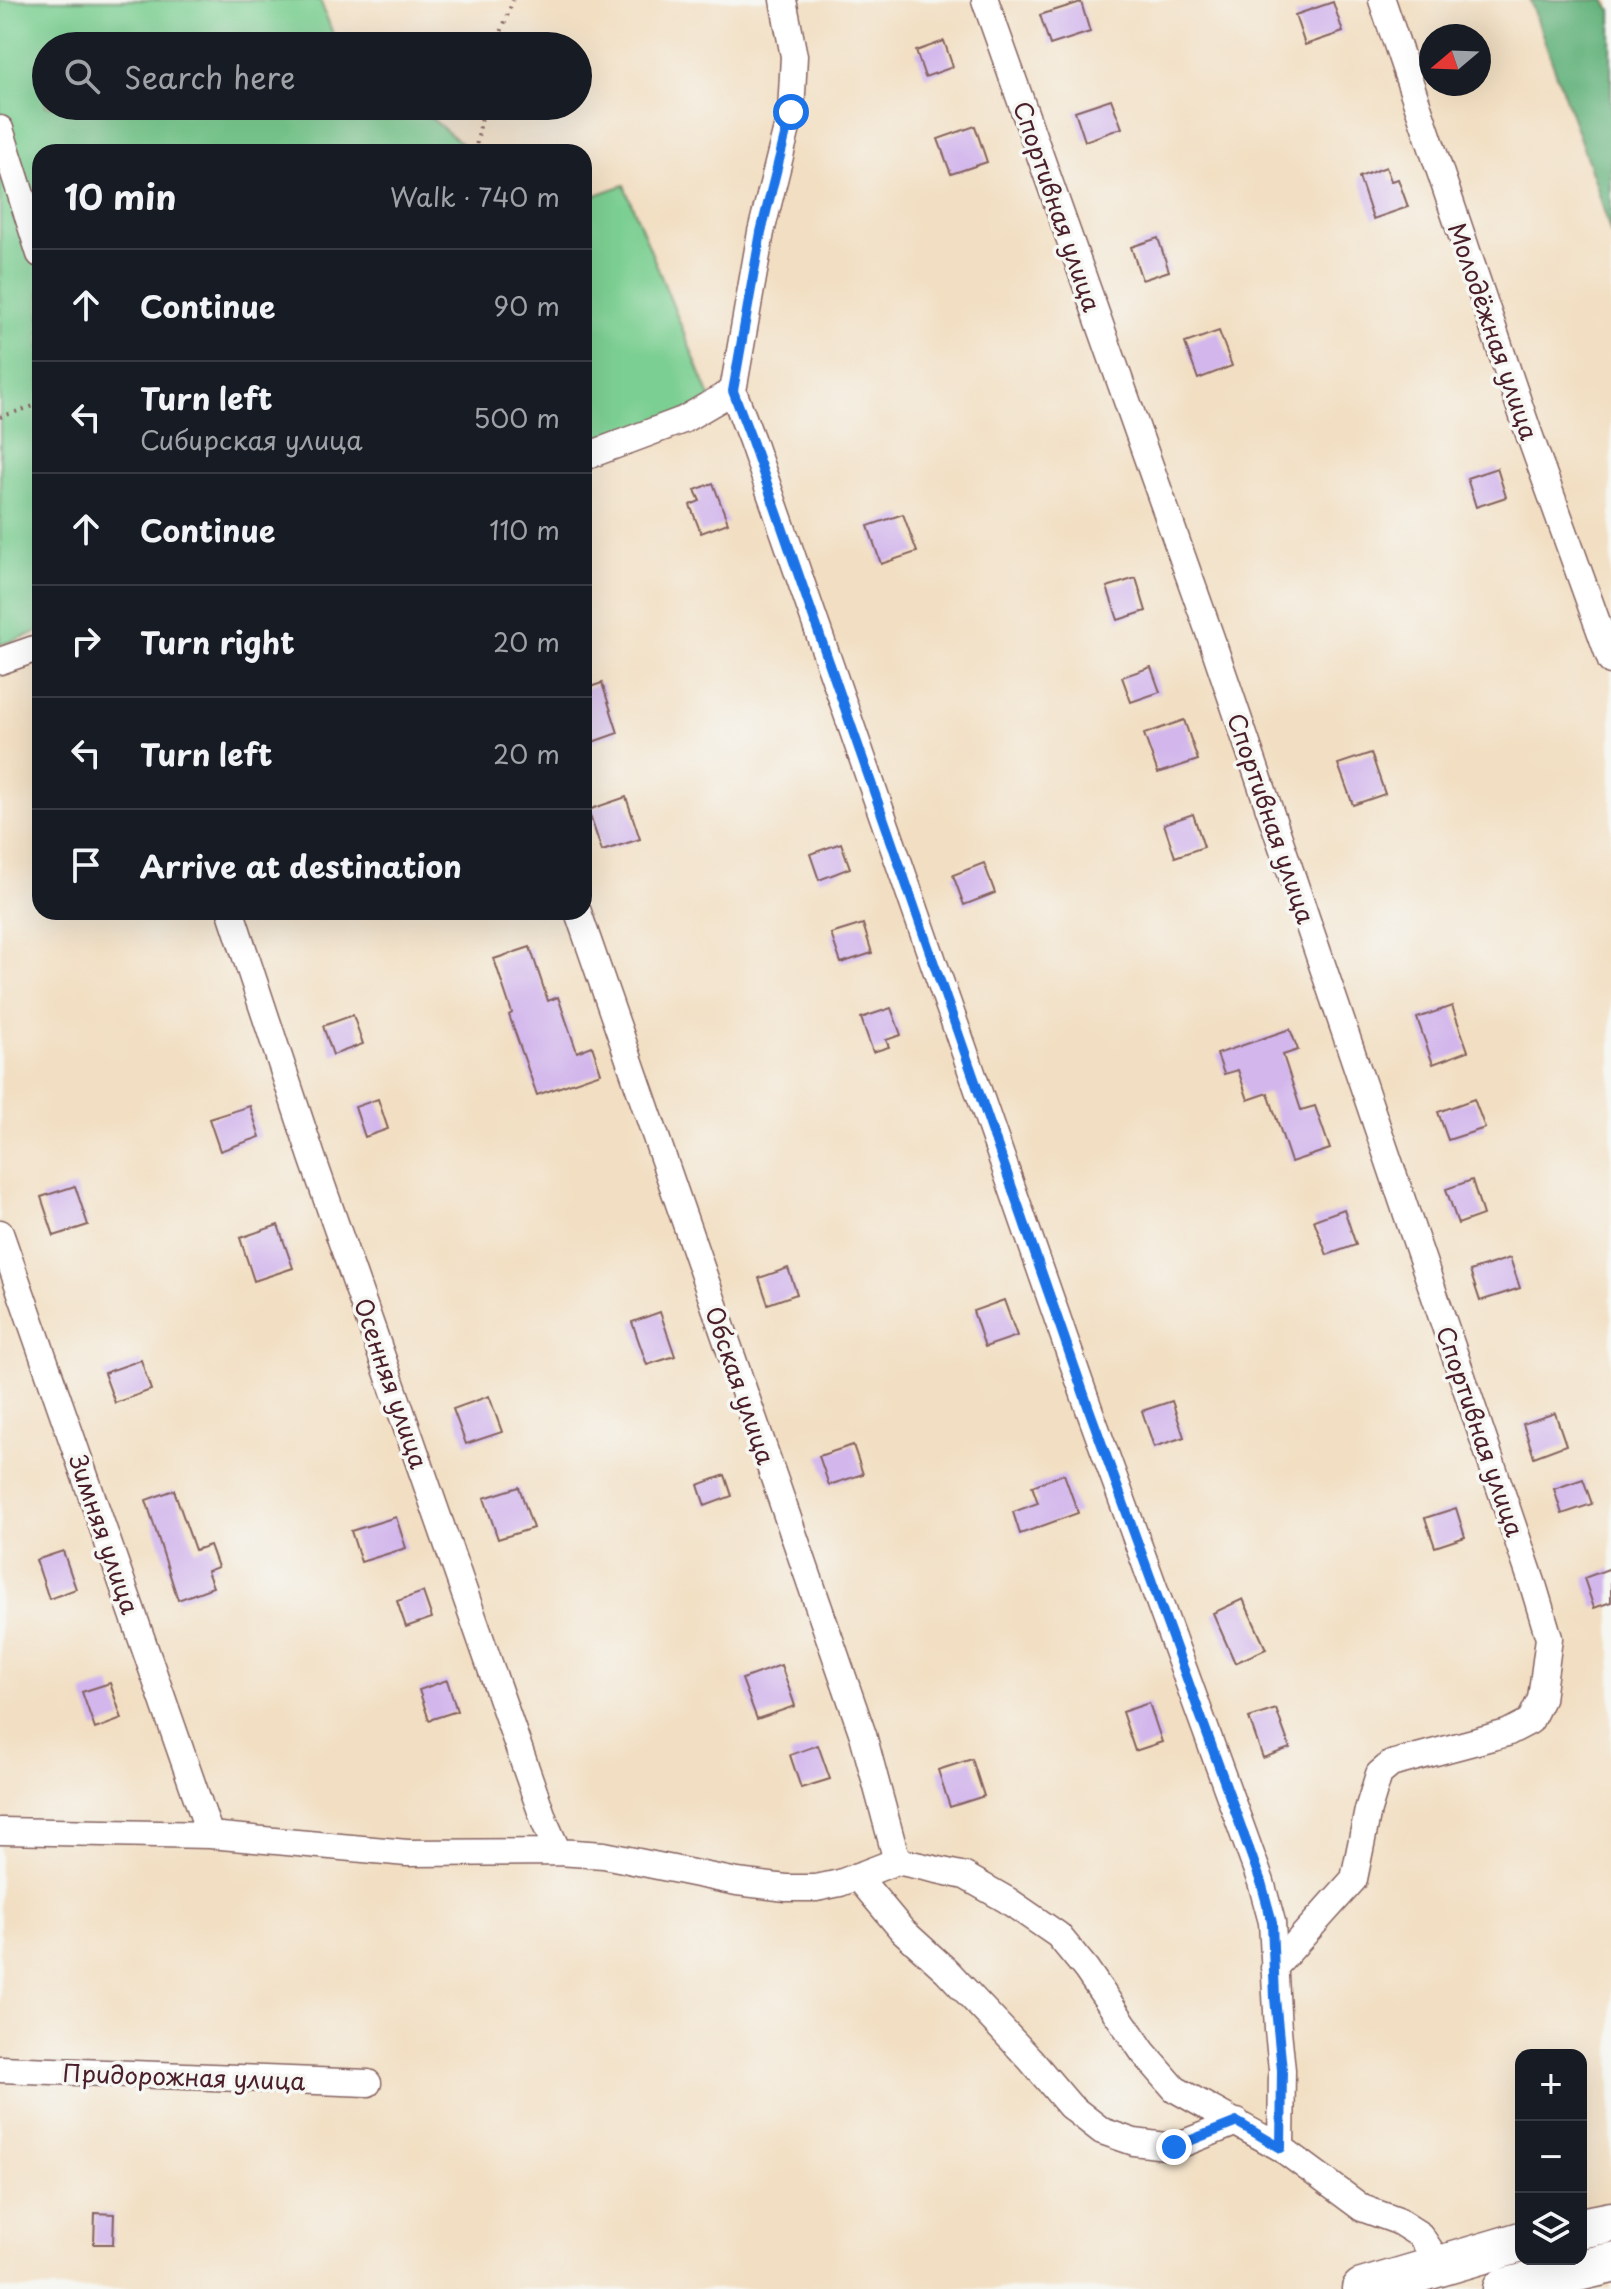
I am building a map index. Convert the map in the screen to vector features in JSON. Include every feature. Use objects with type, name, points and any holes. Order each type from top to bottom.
[{"type":"highway","points":[[1587,2227],[1611,2222]]},
{"type":"highway","points":[[1362,2289],[1515,2244]]},
{"type":"highway","points":[[1503,2289],[1611,2263]]},
{"type":"street","points":[[783,0],[794,56],[791,112],[761,232],[733,391],[1089,1409],[1261,1882],[1272,1922],[1282,2070],[1281,2148]]},
{"type":"street","name":"Спортивная улица","points":[[985,0],[1216,653],[1549,1638],[1541,1699],[1530,1721],[1507,1733],[1391,1764],[1379,1774],[1354,1879],[1274,1968]]},
{"type":"street","name":"Молодёжная улица","points":[[1382,0],[1529,434],[1611,661]]},
{"type":"street","points":[[0,129],[32,229]]},
{"type":"street","points":[[592,454],[683,420],[733,391]]},
{"type":"street","points":[[0,661],[32,650]]},
{"type":"street","name":"Осенняя улица","points":[[234,920],[312,1157],[558,1852]]},
{"type":"street","name":"Обская улица","points":[[581,920],[863,1735],[897,1861]]},
{"type":"street","name":"Зимняя улица","points":[[0,1233],[210,1835]]},
{"type":"street","points":[[0,1831],[210,1835],[407,1853],[558,1852],[604,1855],[737,1882],[786,1888],[816,1888],[897,1861],[965,1876],[1058,1935],[1086,1969],[1143,2052],[1175,2089],[1281,2148],[1362,2208],[1398,2221],[1420,2235],[1440,2265]]},
{"type":"street","points":[[857,1876],[902,1930],[947,1971],[1070,2106],[1102,2131],[1134,2142],[1174,2147],[1237,2122]]},
{"type":"street","name":"Придорожная улица","points":[[0,2069],[368,2083]]},
{"type":"path","points":[[501,32],[513,0]]},
{"type":"path","points":[[477,144],[481,120]]},
{"type":"path","points":[[0,417],[32,407]]},
{"type":"green space","points":[[0,0],[320,0],[332,32],[32,32],[32,120],[433,120],[462,144],[32,144],[32,634],[0,645]]},
{"type":"green space","points":[[1530,0],[1605,0],[1611,10],[1611,235],[1595,181]]},
{"type":"green space","points":[[624,185],[712,402],[592,442],[592,196]]},
{"type":"building","points":[[1081,2],[1090,32],[1050,45],[1040,15]]},
{"type":"building","points":[[1333,2],[1343,32],[1305,45],[1295,15]]},
{"type":"building","points":[[944,41],[953,67],[925,77],[916,51]]},
{"type":"building","points":[[1111,99],[1122,128],[1085,141],[1075,111]]},
{"type":"building","points":[[975,126],[987,162],[951,174],[938,139]]},
{"type":"building","points":[[1386,167],[1391,181],[1398,179],[1408,207],[1373,219],[1359,177]]},
{"type":"building","points":[[1158,238],[1169,271],[1142,280],[1131,247]]},
{"type":"building","points":[[1219,331],[1232,366],[1198,379],[1185,343]]},
{"type":"building","points":[[1497,468],[1506,497],[1476,507],[1467,478]]},
{"type":"building","points":[[713,483],[728,523],[701,533],[690,505],[700,501],[695,490]]},
{"type":"building","points":[[903,514],[917,552],[881,564],[868,526]]},
{"type":"building","points":[[1136,578],[1146,611],[1118,620],[1107,587]]},
{"type":"building","points":[[1151,667],[1160,692],[1131,702],[1122,677]]},
{"type":"building","points":[[602,683],[618,733],[592,742],[592,686]]},
{"type":"building","points":[[1184,720],[1198,760],[1158,773],[1144,734]]},
{"type":"building","points":[[1371,753],[1385,794],[1353,805],[1338,764]]},
{"type":"building","points":[[626,797],[640,839],[602,851],[592,822],[592,809]]},
{"type":"building","points":[[1193,814],[1204,847],[1175,857],[1164,824]]},
{"type":"building","points":[[841,843],[850,868],[819,880],[810,854]]},
{"type":"building","points":[[984,863],[995,893],[964,905],[953,875]]},
{"type":"building","points":[[863,924],[872,953],[841,963],[831,934]]},
{"type":"building","points":[[530,947],[548,1001],[558,997],[577,1052],[592,1046],[601,1073],[537,1095],[509,1015],[512,1013],[494,959]]},
{"type":"building","points":[[1452,1006],[1468,1051],[1433,1064],[1417,1018]]},
{"type":"building","points":[[891,1008],[901,1035],[886,1040],[889,1047],[873,1052],[861,1018]]},
{"type":"building","points":[[353,1015],[363,1044],[333,1055],[323,1026]]},
{"type":"building","points":[[1290,1029],[1298,1050],[1283,1055],[1301,1110],[1315,1106],[1330,1149],[1291,1162],[1268,1093],[1248,1100],[1238,1070],[1224,1074],[1217,1054]]},
{"type":"building","points":[[378,1099],[388,1129],[365,1137],[355,1107]]},
{"type":"building","points":[[1474,1099],[1485,1128],[1448,1140],[1438,1112]]},
{"type":"building","points":[[250,1106],[260,1137],[220,1151],[209,1119]]},
{"type":"building","points":[[1472,1180],[1483,1215],[1458,1224],[1446,1189]]},
{"type":"building","points":[[75,1186],[88,1225],[54,1236],[41,1197]]},
{"type":"building","points":[[1344,1209],[1356,1245],[1327,1255],[1314,1220]]},
{"type":"building","points":[[278,1225],[293,1268],[254,1281],[240,1238]]},
{"type":"building","points":[[1510,1258],[1520,1288],[1480,1301],[1470,1271]]},
{"type":"building","points":[[788,1268],[797,1294],[768,1304],[759,1278]]},
{"type":"building","points":[[1004,1300],[1017,1336],[985,1347],[973,1311]]},
{"type":"building","points":[[660,1312],[675,1356],[647,1365],[632,1322]]},
{"type":"building","points":[[141,1360],[151,1390],[115,1403],[104,1373]]},
{"type":"building","points":[[489,1396],[502,1432],[466,1444],[453,1409]]},
{"type":"building","points":[[1172,1401],[1184,1437],[1154,1447],[1142,1411]]},
{"type":"building","points":[[1555,1413],[1566,1445],[1534,1457],[1523,1424]]},
{"type":"building","points":[[853,1445],[863,1474],[829,1485],[819,1456]]},
{"type":"building","points":[[1064,1474],[1078,1513],[1020,1534],[1013,1512],[1038,1503],[1032,1486]]},
{"type":"building","points":[[725,1475],[732,1496],[705,1506],[698,1485]]},
{"type":"building","points":[[1583,1479],[1592,1504],[1562,1514],[1554,1489]]},
{"type":"building","points":[[519,1487],[533,1528],[498,1539],[484,1498]]},
{"type":"building","points":[[174,1490],[195,1550],[210,1545],[218,1567],[207,1571],[213,1587],[178,1600],[146,1500]]},
{"type":"building","points":[[1456,1508],[1465,1537],[1435,1547],[1425,1518]]},
{"type":"building","points":[[396,1517],[406,1548],[361,1562],[351,1531]]},
{"type":"building","points":[[63,1551],[76,1589],[49,1599],[36,1560]]},
{"type":"building","points":[[1611,1568],[1611,1602],[1594,1608],[1584,1578]]},
{"type":"building","points":[[423,1592],[432,1618],[406,1627],[397,1601]]},
{"type":"building","points":[[1243,1599],[1266,1649],[1235,1663],[1213,1613]]},
{"type":"building","points":[[781,1665],[795,1706],[757,1719],[742,1679]]},
{"type":"building","points":[[447,1680],[457,1711],[429,1720],[419,1690]]},
{"type":"building","points":[[110,1683],[122,1719],[95,1729],[82,1692]]},
{"type":"building","points":[[1149,1703],[1162,1742],[1135,1751],[1122,1712]]},
{"type":"building","points":[[1276,1709],[1290,1748],[1263,1758],[1249,1718]]},
{"type":"building","points":[[818,1745],[830,1779],[801,1788],[790,1755]]},
{"type":"building","points":[[972,1759],[984,1796],[950,1807],[938,1770]]},
{"type":"building","points":[[95,2213],[114,2214],[113,2244],[94,2244]]},
{"type":"route","points":[[791,112],[761,232],[733,391],[1089,1409],[1261,1882],[1272,1922],[1282,2070],[1281,2148],[1237,2122],[1174,2147]]}]
